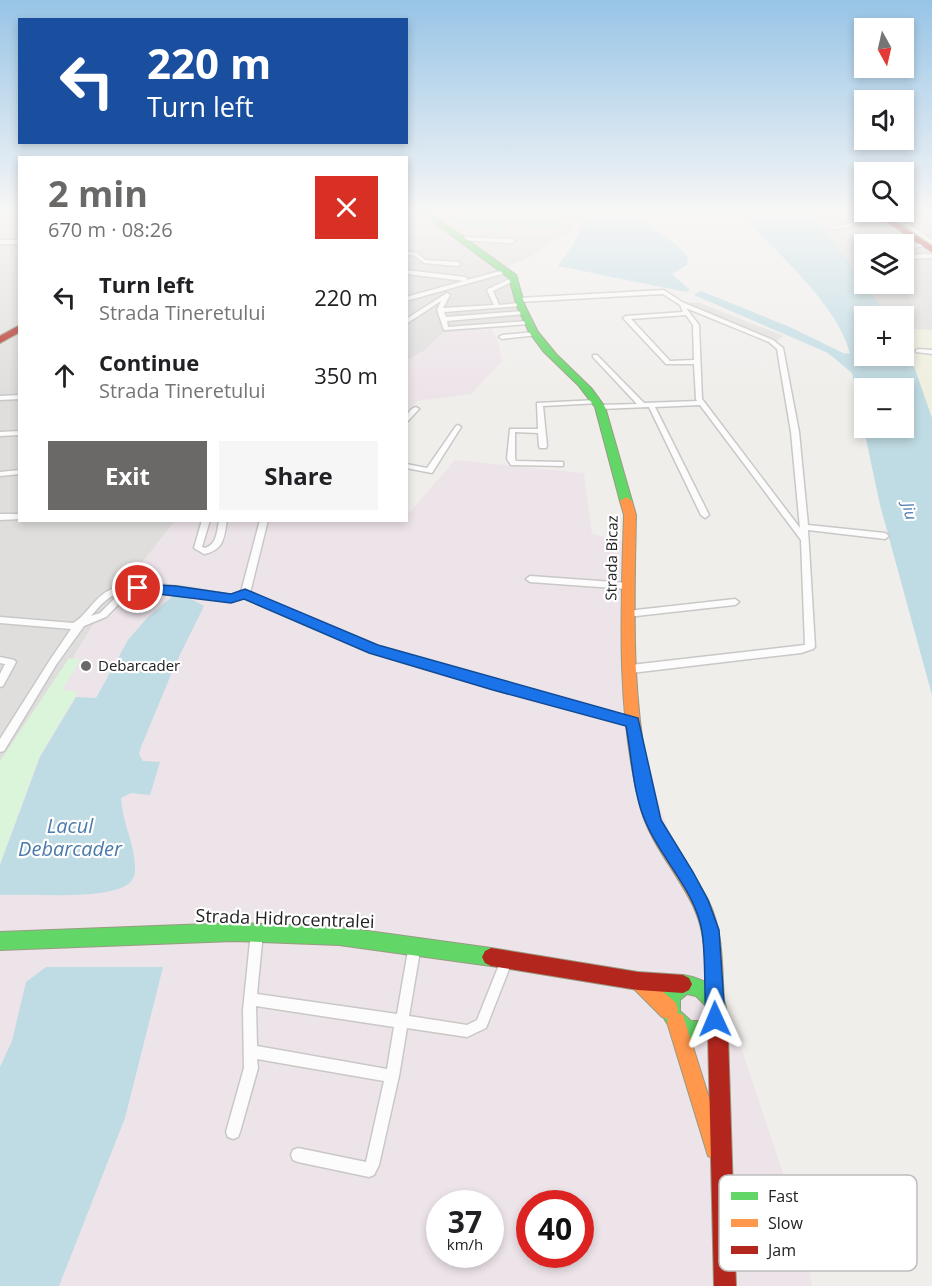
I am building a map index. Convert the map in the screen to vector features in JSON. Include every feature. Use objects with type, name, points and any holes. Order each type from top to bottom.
[{"type":"street","points":[[414,273],[470,280]]},
{"type":"street","points":[[408,298],[470,280],[510,275]]},
{"type":"street","points":[[497,306],[490,290],[510,275]]},
{"type":"street","name":"Strada Bicaz","points":[[510,275],[525,315],[546,349],[590,390],[599,404],[630,514],[627,614],[633,722],[648,807],[654,823],[702,906],[711,930],[715,1012]]},
{"type":"street","points":[[408,321],[470,280]]},
{"type":"street","points":[[447,295],[441,303],[440,310],[445,328],[448,329],[659,291],[669,293],[680,303],[696,325],[698,396],[804,539]]},
{"type":"street","points":[[631,669],[807,649],[811,642],[804,527],[793,411],[780,348],[771,341],[680,303]]},
{"type":"street","points":[[440,310],[497,306],[525,315]]},
{"type":"street","points":[[688,313],[626,318],[668,363],[696,362]]},
{"type":"street","points":[[443,320],[525,315]]},
{"type":"street","points":[[502,337],[525,315]]},
{"type":"street","points":[[0,340],[18,329]]},
{"type":"street","points":[[918,351],[932,352]]},
{"type":"street","points":[[595,356],[642,405]]},
{"type":"street","points":[[0,398],[18,397]]},
{"type":"street","points":[[543,446],[538,404],[702,403]]},
{"type":"street","points":[[651,405],[705,515]]},
{"type":"street","points":[[408,419],[416,409]]},
{"type":"street","points":[[408,466],[429,471],[458,427]]},
{"type":"street","points":[[541,431],[512,430],[511,459],[514,462],[560,465]]},
{"type":"street","points":[[0,434],[18,433]]},
{"type":"street","points":[[0,474],[18,472]]},
{"type":"street","points":[[0,517],[18,516]]},
{"type":"street","points":[[205,522],[198,548],[204,551],[213,550],[217,546],[223,522]]},
{"type":"street","points":[[245,594],[263,522]]},
{"type":"street","points":[[804,527],[885,536]]},
{"type":"street","points":[[530,579],[627,586]]},
{"type":"street","points":[[0,620],[67,626],[82,623],[109,610],[129,589]]},
{"type":"street","points":[[0,748],[66,641],[99,599],[116,591],[129,589],[158,589],[231,598],[245,594],[374,649],[493,685],[633,722]]},
{"type":"street","points":[[627,614],[735,602]]},
{"type":"street","points":[[0,660],[11,662],[2,677]]},
{"type":"street","points":[[0,727],[13,729]]},
{"type":"street","points":[[233,1132],[251,1068],[250,999],[257,932]]},
{"type":"street","name":"Strada Hidrocentralei","points":[[0,941],[257,932],[339,936],[415,945],[638,981],[689,985]]},
{"type":"street","points":[[298,1155],[369,1170],[392,1076],[415,945]]},
{"type":"street","points":[[250,999],[467,1030],[482,1024],[507,959]]},
{"type":"street","points":[[669,1010],[668,1003],[672,991],[689,985],[714,967]]},
{"type":"street","points":[[638,981],[669,1010],[676,1022],[721,1169]]},
{"type":"street","points":[[689,985],[708,993],[715,1012],[718,1035],[721,1175]]},
{"type":"street","points":[[676,1022],[688,1030],[702,1031],[708,1029],[715,1012]]},
{"type":"street","points":[[252,1052],[392,1076]]},
{"type":"street","points":[[724,1271],[725,1286]]},
{"type":"shaded area","points":[[0,273],[18,273],[18,522],[174,522],[93,625],[0,779]]},
{"type":"shaded area","points":[[408,273],[515,273],[520,278],[509,279],[526,325],[443,333],[424,351],[408,359]]},
{"type":"shaded area","points":[[914,273],[932,273],[932,330],[914,329],[914,306],[880,306],[872,294],[914,294]]},
{"type":"shaded area","points":[[700,303],[784,336],[776,341],[687,304]]},
{"type":"shaded area","points":[[492,329],[499,345],[502,361],[471,394],[417,401],[408,413],[408,359],[424,351],[443,333]]},
{"type":"shaded area","points":[[455,460],[584,473],[592,534],[622,541],[626,704],[784,1175],[719,1175],[719,1271],[809,1271],[812,1286],[0,1286],[0,779],[93,625],[174,522],[408,522],[408,511],[410,512]]},
{"type":"green space","points":[[914,329],[932,330],[932,418],[913,366]]},
{"type":"green space","points":[[69,658],[80,660],[62,690],[78,692],[39,757],[0,864],[0,761]]},
{"type":"water","points":[[593,273],[674,273],[672,274],[690,290],[686,292]]},
{"type":"water","name":"Jiu","points":[[797,273],[854,273],[854,294],[872,294],[881,306],[854,306],[854,366],[914,366],[932,418],[932,695],[880,505],[866,438],[914,438],[914,378],[854,378],[854,382],[852,373],[828,353],[694,295],[701,291],[792,328],[843,353],[850,354],[844,336],[819,298]]},
{"type":"water","name":"Lacul Debarcader","points":[[173,596],[187,597],[204,606],[175,665],[139,754],[143,761],[160,762],[150,795],[131,793],[121,798],[135,862],[133,879],[121,888],[95,894],[0,895],[0,865],[40,757],[76,697],[96,698],[128,640],[147,618]]},
{"type":"water","points":[[46,967],[163,967],[125,1118],[59,1286],[0,1286],[0,1067],[12,1041],[26,982]]},
{"type":"traffic: fast","points":[[508,273],[513,277],[521,306],[539,341],[581,383],[600,407],[626,501]]},
{"type":"traffic: fast","points":[[0,941],[234,932],[339,936],[491,957]]},
{"type":"traffic: fast","points":[[683,984],[703,990],[713,999],[717,1012],[708,1028],[699,1031],[689,1030],[679,1025],[672,1017],[669,1007],[672,995],[683,984]]},
{"type":"traffic: slow","points":[[626,501],[630,515],[629,661],[640,770],[652,819],[702,906],[710,929],[715,1005]]},
{"type":"traffic: slow","points":[[638,981],[669,1010]]},
{"type":"traffic: slow","points":[[676,1022],[715,1149]]},
{"type":"traffic: jam","points":[[0,340],[18,329]]},
{"type":"traffic: jam","points":[[491,957],[638,981],[683,984]]},
{"type":"traffic: jam","points":[[715,1019],[718,1035],[722,1175]]},
{"type":"traffic: jam","points":[[725,1271],[725,1286]]},
{"type":"place","name":"Debarcader","points":[[86,666]]},
{"type":"route","points":[[138,588],[231,598],[245,594],[374,649],[493,685],[560,700],[633,722],[648,807],[654,823],[687,877],[711,930],[715,1019]]}]
